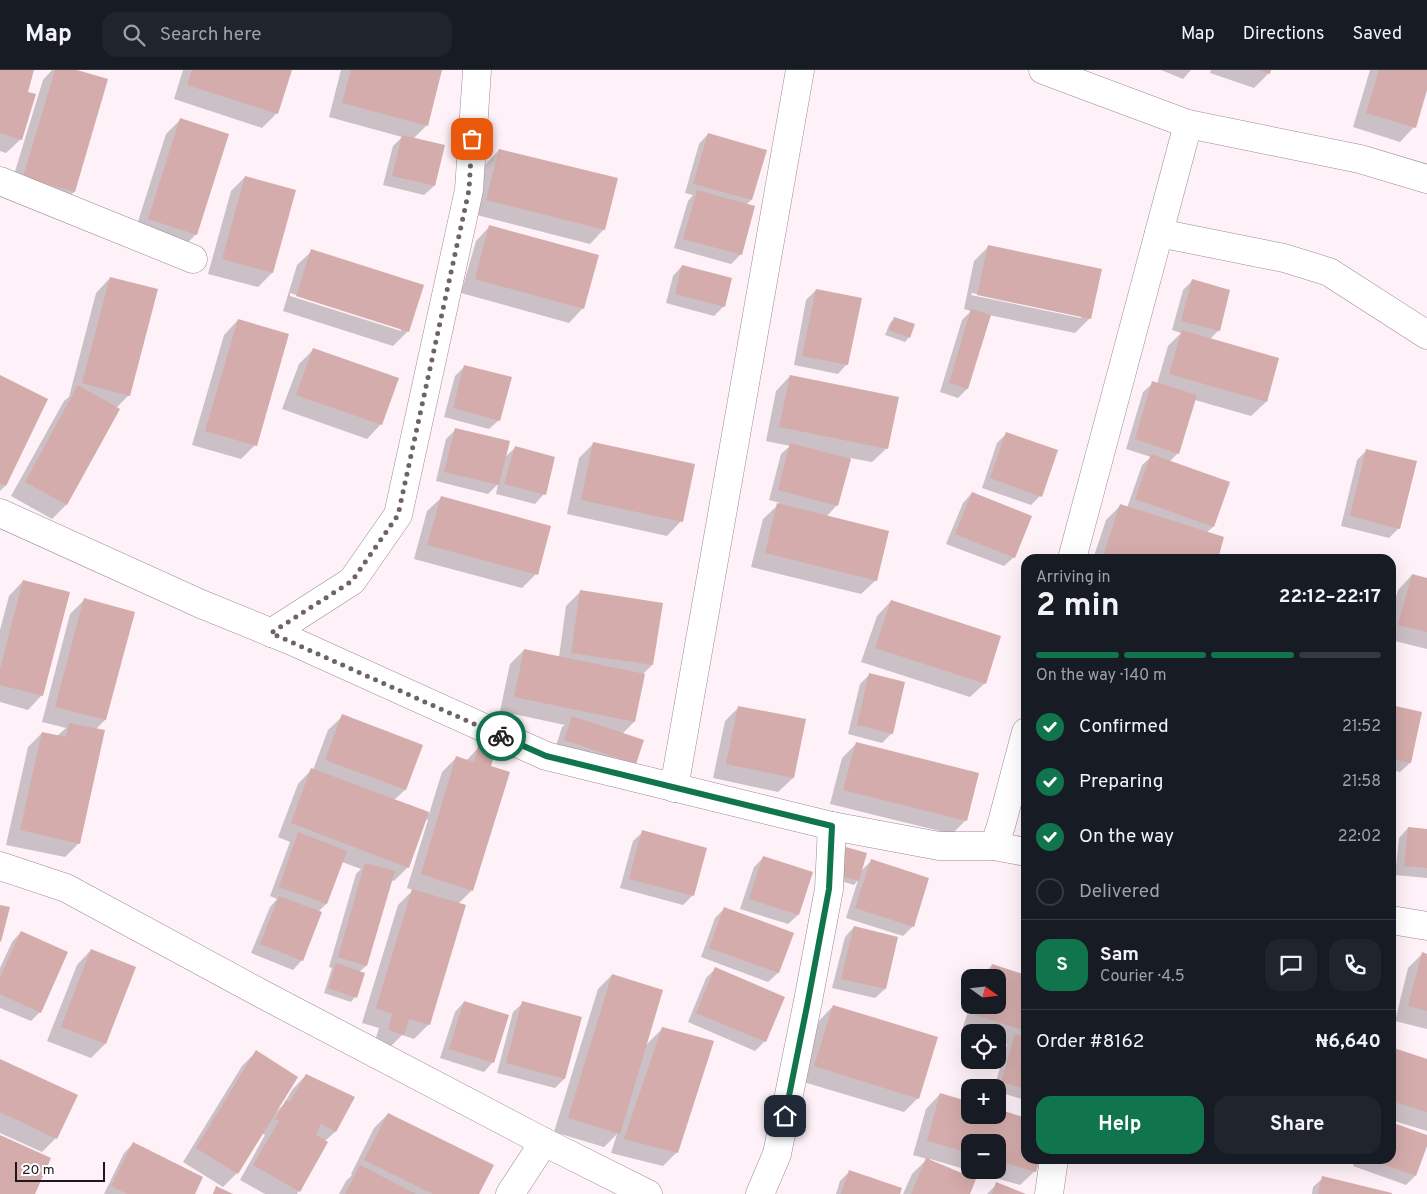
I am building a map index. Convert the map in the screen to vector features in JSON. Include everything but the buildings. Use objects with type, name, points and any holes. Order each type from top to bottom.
[{"type":"street","points":[[271,633],[352,581],[398,515],[469,190],[477,70]]},
{"type":"street","points":[[674,788],[800,70]]},
{"type":"street","points":[[1043,70],[1188,124],[1360,159],[1427,178]]},
{"type":"street","points":[[1073,554],[1188,124]]},
{"type":"street","points":[[0,181],[193,259]]},
{"type":"street","points":[[1159,232],[1284,258],[1330,272],[1427,335]]},
{"type":"street","points":[[0,513],[546,756],[832,826],[939,846],[994,846],[1021,851]]},
{"type":"street","points":[[994,846],[1021,751]]},
{"type":"street","points":[[760,1194],[777,1154],[808,1001],[829,889],[832,826]]},
{"type":"street","points":[[0,866],[66,888],[253,989],[544,1142],[648,1194]]},
{"type":"street","points":[[1396,921],[1427,926]]},
{"type":"street","points":[[510,1194],[544,1142]]},
{"type":"street","points":[[1049,1194],[1053,1164]]},
{"type":"way so far","points":[[472,139],[469,190],[398,515],[352,581],[271,633],[501,736]]},
{"type":"route","points":[[501,736],[546,756],[832,826],[829,889],[785,1116]]}]
